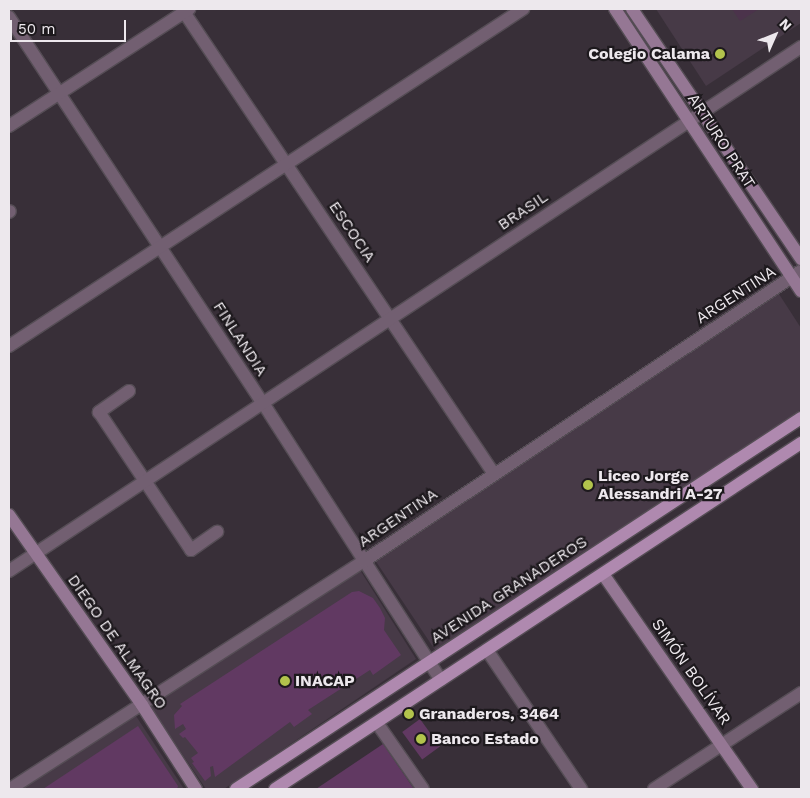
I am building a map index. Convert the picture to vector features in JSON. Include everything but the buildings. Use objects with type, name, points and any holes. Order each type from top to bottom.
[{"type":"main road","name":"ARTURO PRAT","points":[[615,9],[688,121],[796,274],[801,291]]},
{"type":"main road","name":"ARTURO PRAT","points":[[632,9],[801,259]]},
{"type":"main road","name":"AVENIDA GRANADEROS","points":[[236,789],[801,418]]},
{"type":"main road","points":[[275,789],[801,442]]},
{"type":"main road","name":"DIEGO DE ALMAGRO","points":[[9,515],[142,705],[196,789]]},
{"type":"main road","name":"SIMÓN BOLÍVAR","points":[[603,574],[752,789]]},
{"type":"street","points":[[9,346],[523,9]]},
{"type":"street","points":[[9,126],[185,10]]},
{"type":"street","name":"ESCOCIA","points":[[185,10],[494,474]]},
{"type":"street","name":"FINLANDIA","points":[[9,17],[263,403],[441,680]]},
{"type":"street","name":"BRASIL","points":[[9,571],[801,47]]},
{"type":"street","name":"ARGENTINA","points":[[10,789],[364,561],[796,274]]},
{"type":"street","points":[[129,391],[99,412],[191,550],[217,532]]},
{"type":"street","points":[[487,650],[581,789]]},
{"type":"street","points":[[654,789],[801,693]]},
{"type":"street","points":[[377,723],[423,789]]},
{"type":"shaded area","name":"Colegio Calama","points":[[656,9],[801,9],[801,23],[706,86]]},
{"type":"shaded area","points":[[732,9],[759,9],[740,21]]},
{"type":"shaded area","name":"Liceo Jorge Alessandri A-27","points":[[777,291],[801,328],[801,410],[437,653],[375,560]]},
{"type":"shaded area","name":"INACAP","points":[[360,570],[416,659],[224,789],[206,789],[149,705]]},
{"type":"shaded area","points":[[134,713],[184,789],[22,789]]},
{"type":"place","name":"Colegio Calama","points":[[720,54]]},
{"type":"place","name":"Liceo Jorge Alessandri A-27","points":[[588,485]]},
{"type":"place","name":"INACAP","points":[[285,681]]},
{"type":"place","name":"Granaderos, 3464","points":[[409,714]]},
{"type":"place","name":"Banco Estado","points":[[421,739]]}]
